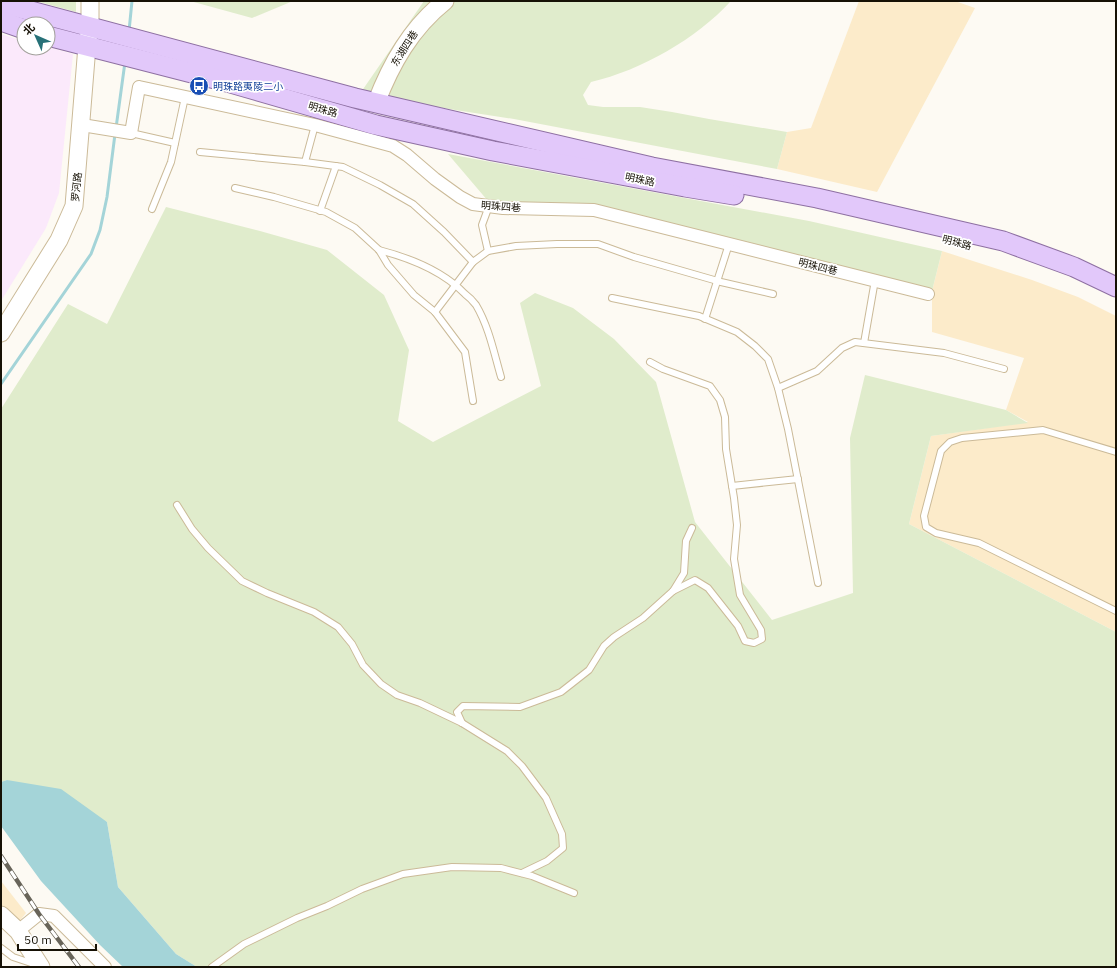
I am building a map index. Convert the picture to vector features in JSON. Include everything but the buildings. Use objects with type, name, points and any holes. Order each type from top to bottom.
[{"type":"main road","name":"罗河路","points":[[1,332],[58,240],[74,206],[82,124],[87,46],[86,26],[82,1]]},
{"type":"main road","name":"罗河路","points":[[86,26],[90,1]]},
{"type":"main road","name":"东湖四巷","points":[[376,103],[387,76],[404,46],[428,15],[444,1]]},
{"type":"main road","points":[[1,3],[86,26],[163,56]]},
{"type":"main road","points":[[1,22],[16,27]]},
{"type":"main road","points":[[56,38],[87,46],[163,56]]},
{"type":"main road","name":"明珠路","points":[[163,56],[376,103],[652,167],[817,198],[1003,241],[1074,267],[1116,287]]},
{"type":"main road","name":"明珠路","points":[[163,56],[376,125],[477,147],[685,187],[826,210],[945,238],[1021,259],[1098,290],[1116,300]]},
{"type":"main road","points":[[1,915],[18,931],[41,966]]},
{"type":"street","name":"明珠四巷","points":[[131,133],[139,87],[185,96],[315,125],[393,146],[407,155],[435,179],[460,197],[473,204],[503,208],[594,210],[928,294]]},
{"type":"street","points":[[82,124],[131,133]]},
{"type":"street","points":[[18,931],[39,914],[54,916],[105,967]]},
{"type":"lane","points":[[152,209],[171,162],[185,96]]},
{"type":"lane","points":[[305,162],[315,125]]},
{"type":"lane","points":[[131,133],[175,143]]},
{"type":"lane","points":[[200,152],[343,167],[380,185],[413,204],[444,232],[473,262]]},
{"type":"lane","points":[[320,211],[336,166]]},
{"type":"lane","points":[[236,188],[326,212],[355,228],[379,250],[388,265],[414,295],[435,312],[465,352],[473,400]]},
{"type":"lane","points":[[488,250],[482,225],[489,206]]},
{"type":"lane","points":[[435,312],[473,262],[488,250],[557,244],[598,244],[634,257],[717,281],[772,294]]},
{"type":"lane","points":[[706,319],[729,244]]},
{"type":"lane","points":[[379,250],[398,255],[436,271],[456,284],[475,304],[482,317],[488,330],[501,377]]},
{"type":"lane","points":[[864,343],[875,280]]},
{"type":"lane","points":[[612,298],[699,316],[737,332],[755,346],[768,359],[778,388],[788,429],[818,583]]},
{"type":"lane","points":[[778,388],[817,371],[842,348],[855,342],[944,353],[1004,369]]},
{"type":"lane","points":[[462,723],[457,712],[463,706],[520,707],[561,692],[589,670],[604,646],[614,637],[643,618],[673,591],[695,580],[708,588],[738,626],[745,641],[754,644],[762,639],[761,630],[740,595],[734,559],[737,525],[726,449],[725,417],[720,400],[710,386],[663,369],[650,362]]},
{"type":"lane","points":[[1116,452],[1043,430],[962,438],[950,442],[941,451],[924,516],[926,527],[936,533],[979,543],[1116,611]]},
{"type":"lane","points":[[732,486],[798,479]]},
{"type":"lane","points":[[177,506],[192,529],[208,548],[242,581],[314,612],[338,627],[352,644],[363,665],[381,684],[397,695],[420,703],[462,723],[507,751],[522,766],[546,798],[562,834],[563,848],[547,861],[522,873]]},
{"type":"lane","points":[[673,591],[684,573],[686,541],[692,528]]},
{"type":"lane","points":[[212,967],[244,944],[297,918],[327,906],[362,889],[403,874],[452,867],[501,868],[532,876],[574,893]]},
{"type":"lane","points":[[1,948],[13,957],[41,966]]},
{"type":"shaded area","points":[[859,1],[955,1],[975,8],[877,192],[777,169],[787,132],[811,128]]},
{"type":"shaded area","points":[[1,34],[16,39],[16,56],[56,56],[56,49],[73,54],[59,193],[46,228],[1,301]]},
{"type":"shaded area","points":[[942,251],[1032,280],[1078,297],[1116,316],[1116,632],[909,524],[931,436],[1028,422],[1006,410],[1024,358],[932,332],[932,291]]},
{"type":"shaded area","points":[[1,881],[26,913],[18,923],[1,910]]},
{"type":"green space","points":[[36,1],[76,1],[76,12]]},
{"type":"green space","points":[[190,1],[293,1],[252,18]]},
{"type":"green space","points":[[424,1],[731,1],[702,28],[685,40],[629,70],[591,82],[583,95],[588,105],[603,107],[640,107],[787,132],[777,169],[514,119],[359,95]]},
{"type":"green space","points":[[448,154],[809,221],[942,251],[932,291],[752,243],[597,205],[488,201]]},
{"type":"green space","points":[[166,207],[327,250],[384,295],[409,350],[398,421],[433,442],[541,386],[520,303],[535,293],[573,308],[614,339],[656,382],[695,522],[772,620],[853,593],[850,438],[865,375],[1006,410],[1028,423],[931,436],[909,524],[1116,632],[1116,967],[197,967],[176,954],[118,887],[107,822],[7,780],[1,782],[1,409],[68,304],[107,324]]},
{"type":"water","points":[[7,780],[61,789],[107,822],[118,887],[176,954],[197,967],[123,967],[100,945],[41,881],[1,826],[1,782]]},
{"type":"waterway","points":[[129,31],[132,1]]},
{"type":"waterway","points":[[116,128],[125,62]]},
{"type":"waterway","points":[[1,384],[91,254],[100,230],[107,197],[115,134]]},
{"type":"railway","points":[[1,856],[39,914],[79,967]]},
{"type":"place","name":"明珠路夷陵二小","points":[[199,86]]}]
